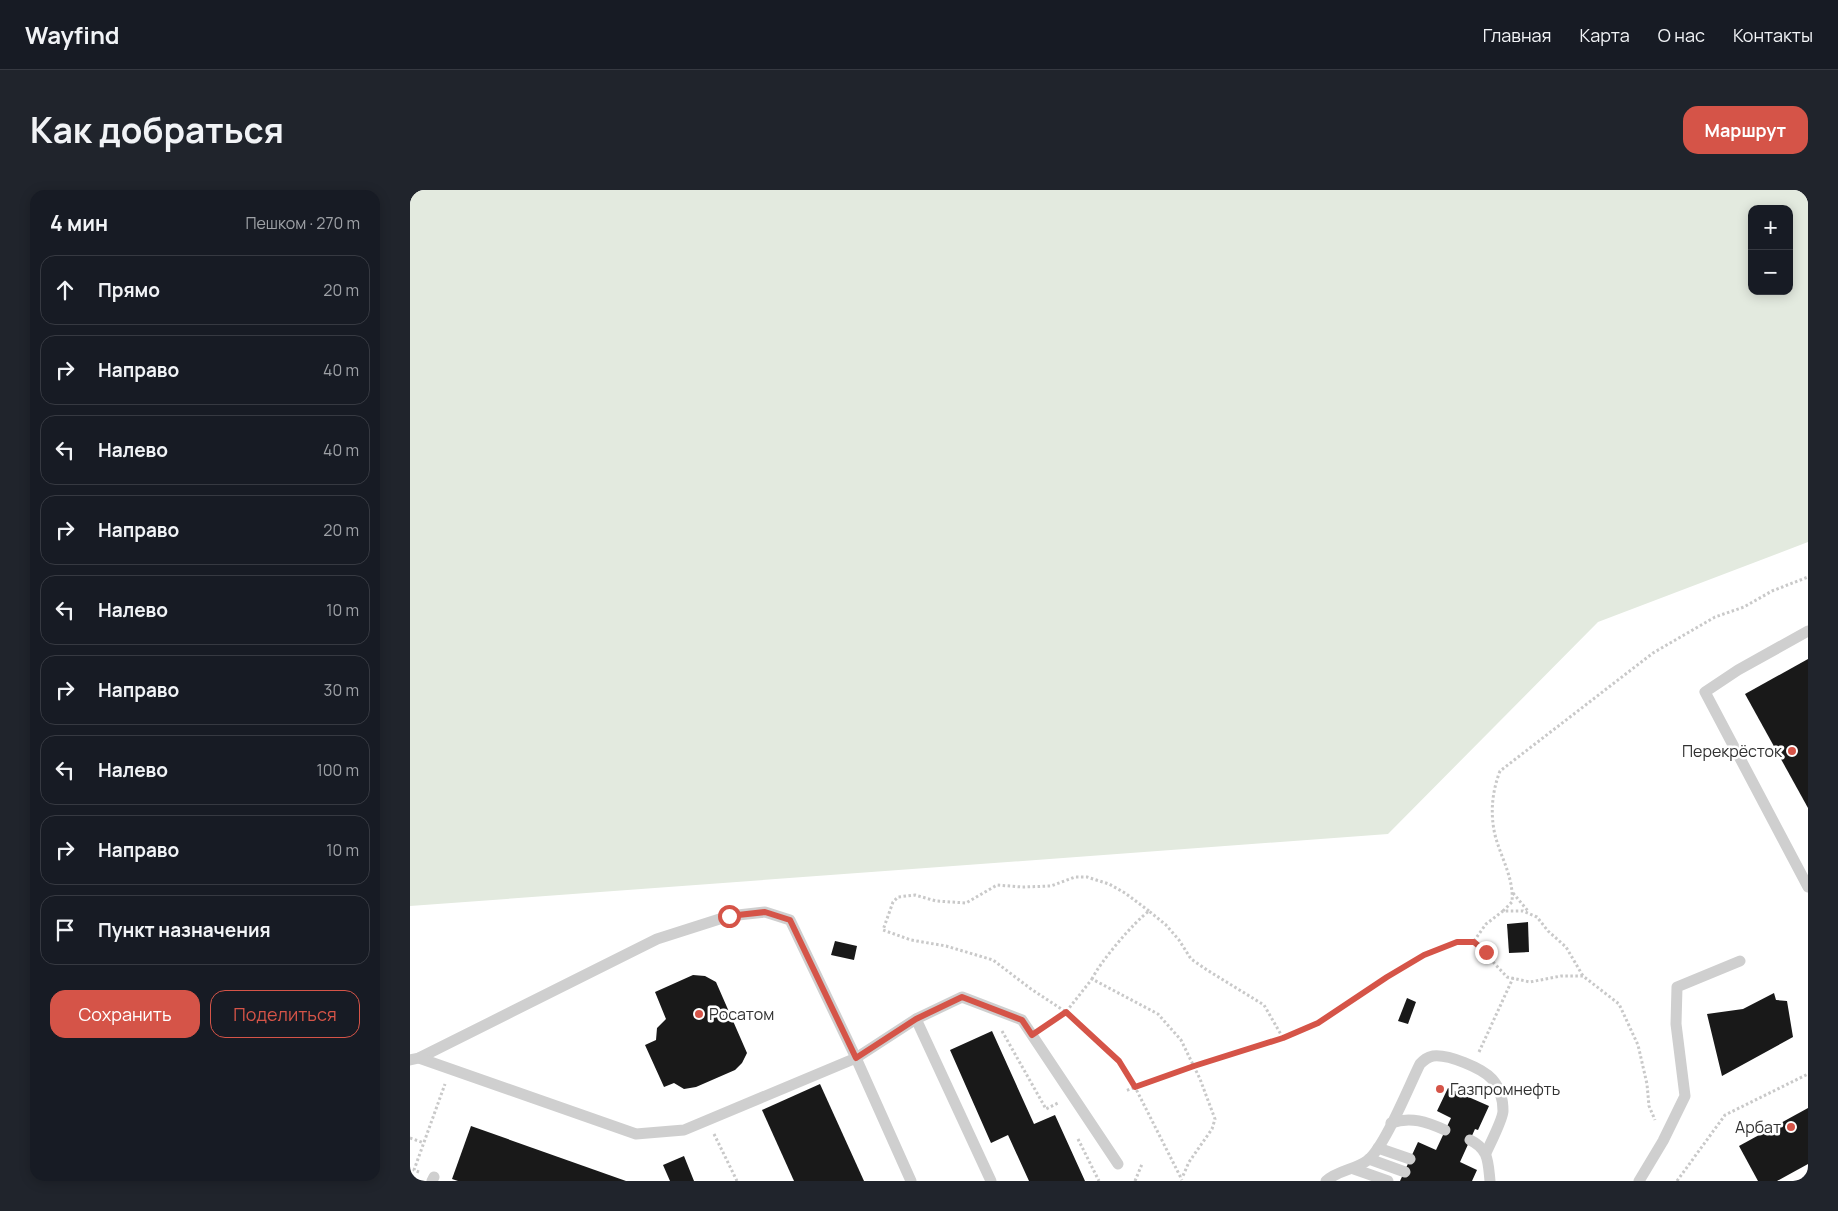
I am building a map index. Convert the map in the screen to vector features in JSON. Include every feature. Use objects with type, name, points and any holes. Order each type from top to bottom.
[{"type":"lane","points":[[1808,631],[1738,670],[1705,692],[1808,887]]},
{"type":"lane","points":[[414,1059],[658,939],[729,916],[765,912],[790,920],[856,1058],[911,1181]]},
{"type":"lane","points":[[1639,1181],[1663,1141],[1685,1096],[1676,1024],[1677,987],[1740,961]]},
{"type":"lane","points":[[414,1059],[636,1134],[684,1130],[856,1058],[916,1019],[962,997],[1022,1020],[1118,1164]]},
{"type":"lane","points":[[916,1019],[991,1181]]},
{"type":"lane","points":[[1326,1181],[1340,1173],[1354,1169],[1368,1159],[1378,1148],[1420,1064],[1426,1058],[1434,1056],[1444,1056],[1484,1072],[1500,1091],[1504,1112],[1486,1154]]},
{"type":"lane","points":[[1391,1123],[1409,1119],[1429,1123],[1445,1130]]},
{"type":"lane","points":[[1470,1140],[1478,1144],[1486,1154],[1490,1181]]},
{"type":"lane","points":[[1378,1148],[1410,1159]]},
{"type":"lane","points":[[1368,1159],[1404,1172]]},
{"type":"lane","points":[[1354,1169],[1388,1181]]},
{"type":"path","points":[[1474,942],[1486,924],[1512,902],[1509,875],[1496,837],[1492,817],[1495,783],[1500,771],[1653,653],[1715,617],[1744,607],[1772,591],[1808,577]]},
{"type":"path","points":[[1182,1180],[1135,1087],[1119,1061],[1066,1012],[1031,989],[993,960],[946,946],[911,940],[883,930],[893,902],[898,897],[915,895],[936,901],[966,903],[997,885],[1022,887],[1051,886],[1075,877],[1086,877],[1110,884],[1125,893],[1166,925],[1179,940],[1191,959],[1264,1005],[1283,1038]]},
{"type":"path","points":[[1512,892],[1530,914]]},
{"type":"path","points":[[1503,911],[1524,911],[1537,917],[1548,931],[1566,946],[1583,976],[1619,1004],[1638,1045],[1649,1106],[1663,1141]]},
{"type":"path","points":[[1032,1035],[1066,1012],[1096,970],[1130,928],[1149,912]]},
{"type":"path","points":[[1126,1091],[1194,1066],[1283,1038],[1318,1023],[1424,955],[1457,942],[1474,942],[1486,952],[1507,977],[1530,982],[1561,976],[1583,976]]},
{"type":"path","points":[[1092,978],[1158,1014],[1181,1040],[1194,1066],[1215,1119],[1212,1129],[1189,1162],[1182,1180]]},
{"type":"path","points":[[1472,1067],[1513,978]]},
{"type":"path","points":[[989,1008],[1046,1109],[1060,1102]]},
{"type":"path","points":[[433,1179],[414,1170],[450,1070]]},
{"type":"path","points":[[1677,1181],[1725,1115],[1808,1074]]},
{"type":"path","points":[[707,1120],[737,1181]]},
{"type":"path","points":[[1077,1137],[1099,1181]]},
{"type":"path","points":[[410,1138],[424,1143]]},
{"type":"path","points":[[1135,1181],[1142,1164]]},
{"type":"shaded area","points":[[410,190],[1808,190],[1808,542],[1598,622],[1388,834],[410,906]]},
{"type":"building","name":"Перекрёсток","points":[[1808,659],[1808,808],[1745,694]]},
{"type":"building","points":[[1528,922],[1529,952],[1509,953],[1507,924]]},
{"type":"building","points":[[835,941],[857,946],[854,960],[831,955]]},
{"type":"building","points":[[693,975],[705,976],[716,982],[747,1053],[742,1063],[735,1070],[696,1087],[684,1089],[674,1083],[664,1087],[645,1045],[656,1040],[657,1028],[666,1019],[655,992]]},
{"type":"building","points":[[1774,993],[1776,1000],[1787,1001],[1793,1037],[1722,1076],[1707,1014],[1743,1009]]},
{"type":"building","points":[[1407,998],[1416,1002],[1408,1024],[1398,1021]]},
{"type":"building","points":[[992,1031],[1034,1124],[1055,1115],[1085,1181],[1029,1181],[1008,1135],[991,1143],[950,1050]]},
{"type":"building","points":[[820,1084],[864,1181],[794,1181],[762,1110]]},
{"type":"building","points":[[1448,1088],[1489,1106],[1478,1130],[1475,1129],[1460,1162],[1477,1170],[1472,1181],[1400,1181],[1418,1142],[1436,1150],[1451,1118],[1437,1111]]},
{"type":"building","name":"Арбат","points":[[1808,1108],[1808,1164],[1777,1181],[1758,1181],[1739,1146]]},
{"type":"building","points":[[471,1126],[626,1181],[458,1181],[452,1179]]},
{"type":"building","points":[[684,1156],[694,1181],[670,1181],[663,1165]]},
{"type":"place","name":"Перекрёсток","points":[[1792,751]]},
{"type":"place","name":"Росатом","points":[[699,1014]]},
{"type":"place","name":"Газпромнефть","points":[[1440,1089]]},
{"type":"place","name":"Арбат","points":[[1791,1127]]},
{"type":"route","points":[[729,916],[765,912],[790,920],[856,1058],[916,1019],[962,997],[1022,1020],[1032,1035],[1066,1012],[1119,1061],[1135,1087],[1283,1038],[1318,1023],[1424,955],[1457,942],[1474,942],[1486,952]]}]
